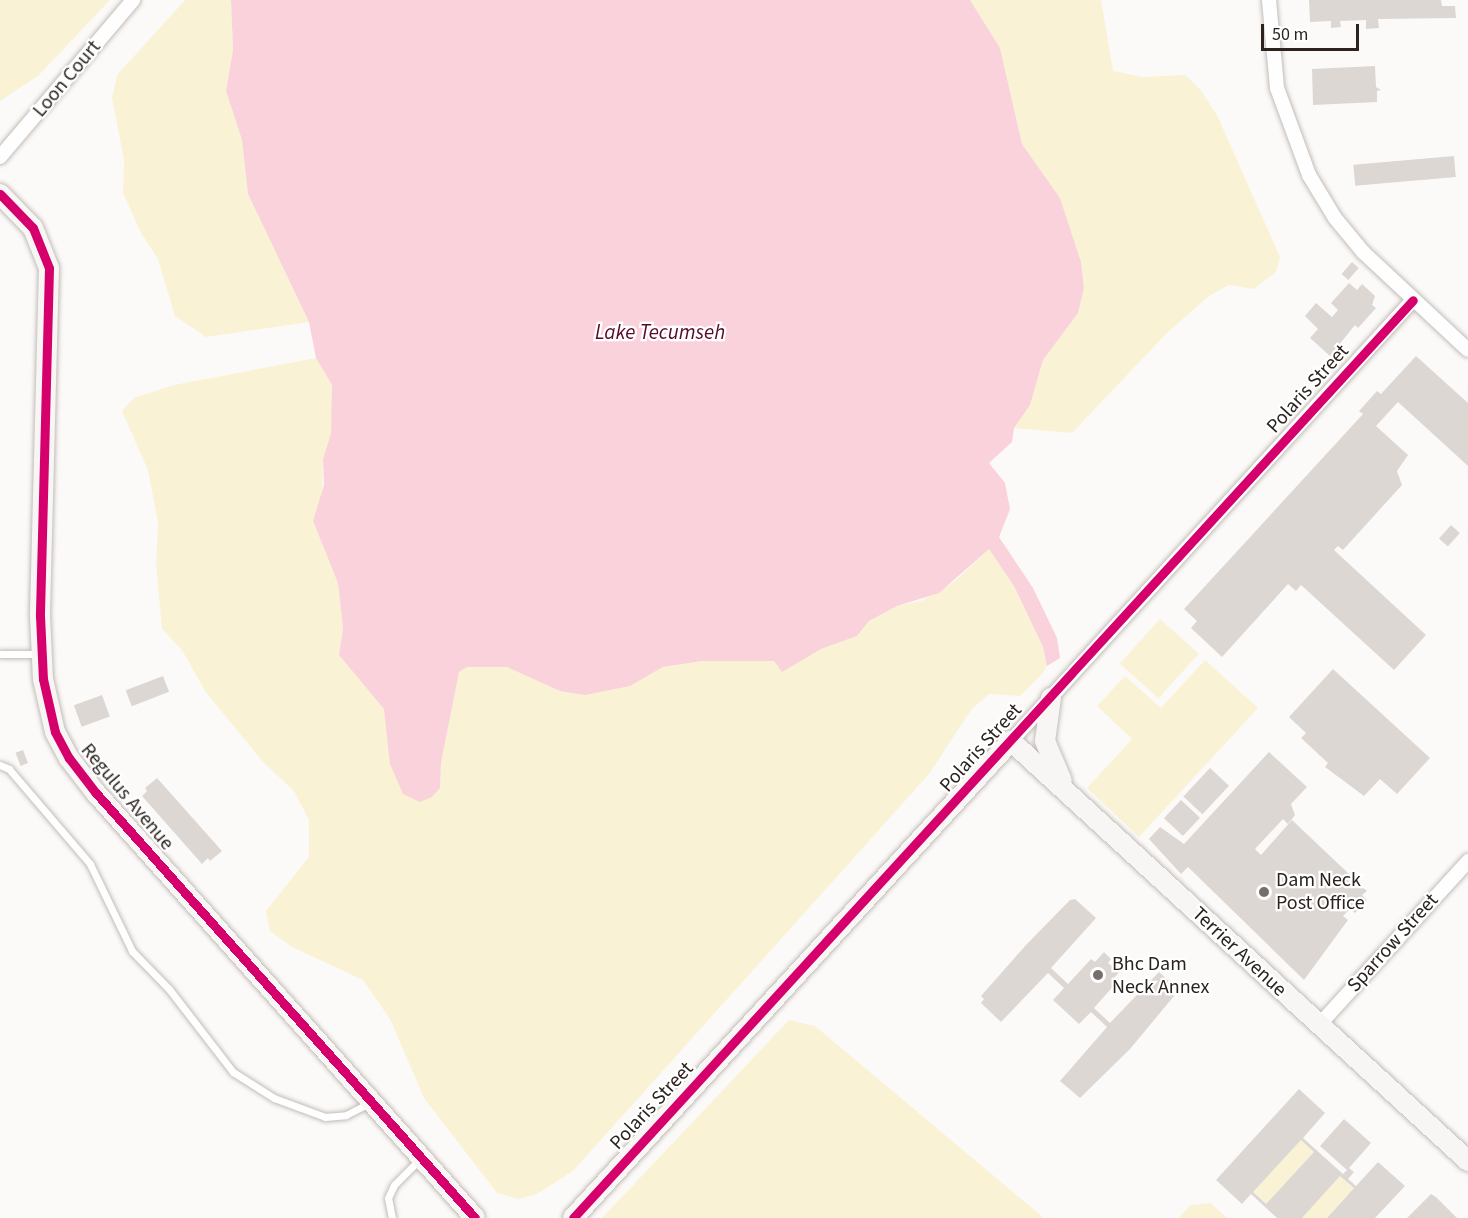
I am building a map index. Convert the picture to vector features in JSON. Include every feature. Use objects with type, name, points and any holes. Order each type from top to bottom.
[{"type":"street","name":"Loon Court","points":[[0,157],[133,0]]},
{"type":"street","points":[[1269,0],[1273,68],[1299,154],[1321,196],[1351,239],[1468,350]]},
{"type":"street","name":"Regulus Avenue","points":[[0,194],[33,228],[49,268],[41,654],[50,715],[69,758],[476,1218]]},
{"type":"street","name":"Polaris Street","points":[[573,1218],[1413,300]]},
{"type":"street","points":[[1051,698],[1045,741],[1052,763],[1071,796]]},
{"type":"street","name":"Terrier Avenue","points":[[1011,741],[1468,1161]]},
{"type":"street","name":"Sparrow Street","points":[[1319,1024],[1468,861]]},
{"type":"lane","points":[[0,654],[41,654]]},
{"type":"lane","points":[[0,765],[9,769],[90,864],[132,951],[169,989],[232,1072],[274,1098],[325,1117],[346,1115],[372,1102]]},
{"type":"lane","points":[[392,1218],[388,1198],[422,1157]]},
{"type":"shaded area","points":[[0,0],[110,0],[39,75],[0,101]]},
{"type":"shaded area","points":[[185,0],[231,0],[233,50],[226,91],[242,140],[248,194],[309,322],[206,337],[175,316],[158,259],[141,233],[123,193],[124,160],[112,98],[117,75]]},
{"type":"shaded area","points":[[970,0],[1101,0],[1113,71],[1143,77],[1185,75],[1200,89],[1217,115],[1280,257],[1276,272],[1254,289],[1229,285],[1209,296],[1167,333],[1072,433],[1014,428],[1030,405],[1043,360],[1078,313],[1084,288],[1081,262],[1060,198],[1022,144],[1000,48]]},
{"type":"shaded area","points":[[316,358],[332,385],[333,400],[331,433],[323,459],[322,497],[313,521],[338,582],[343,628],[339,655],[384,709],[387,721],[440,788],[441,763],[459,671],[467,667],[507,667],[560,691],[630,686],[663,667],[702,661],[774,661],[782,671],[821,649],[857,636],[869,621],[897,606],[921,601],[954,582],[989,549],[1014,586],[1043,647],[1047,666],[1041,675],[1020,696],[989,694],[971,710],[929,774],[573,1171],[537,1194],[518,1199],[497,1193],[424,1098],[390,1019],[363,980],[292,947],[270,931],[266,911],[309,857],[309,820],[294,791],[263,762],[205,691],[182,650],[162,629],[156,564],[158,523],[148,470],[122,411],[134,398],[174,385]]},
{"type":"shaded area","points":[[1160,619],[1199,654],[1158,698],[1120,664]]},
{"type":"shaded area","points":[[1205,660],[1258,708],[1139,837],[1087,788],[1132,739],[1097,706],[1125,676],[1161,708]]},
{"type":"shaded area","points":[[789,1020],[815,1026],[1044,1218],[602,1218]]},
{"type":"shaded area","points":[[1301,1140],[1314,1152],[1266,1204],[1253,1192]]},
{"type":"shaded area","points":[[1340,1176],[1354,1188],[1327,1218],[1302,1218]]},
{"type":"shaded area","points":[[1211,1203],[1227,1218],[1179,1218],[1190,1205]]},
{"type":"water","name":"Lake Tecumseh","points":[[231,0],[970,0],[1000,48],[1022,144],[1060,198],[1081,262],[1084,288],[1078,313],[1043,360],[1030,405],[1014,428],[1012,442],[989,463],[1005,483],[1010,509],[999,537],[1033,588],[1057,638],[1060,658],[1047,666],[1043,647],[1014,586],[989,549],[939,593],[897,606],[869,621],[857,636],[821,649],[782,672],[774,661],[702,661],[663,667],[630,686],[585,695],[560,691],[507,667],[467,667],[459,672],[441,763],[440,788],[432,797],[420,802],[403,794],[390,764],[384,709],[339,655],[343,628],[338,583],[313,521],[324,485],[323,459],[331,433],[332,385],[316,358],[309,322],[248,194],[242,140],[226,91],[233,50]]},
{"type":"building","points":[[1309,0],[1441,0],[1442,6],[1455,6],[1456,18],[1378,19],[1379,28],[1366,29],[1366,20],[1340,21],[1341,27],[1331,28],[1331,21],[1310,22]]},
{"type":"building","points":[[1375,66],[1376,87],[1381,90],[1377,91],[1377,102],[1313,105],[1312,69]]},
{"type":"building","points":[[1454,156],[1456,177],[1355,186],[1353,165]]},
{"type":"building","points":[[1352,262],[1359,268],[1348,280],[1342,274]]},
{"type":"building","points":[[1349,283],[1357,290],[1362,284],[1375,296],[1372,305],[1376,308],[1358,328],[1355,325],[1330,356],[1310,338],[1318,329],[1305,316],[1316,303],[1332,317],[1338,310],[1331,303]]},
{"type":"building","points":[[1416,356],[1468,403],[1468,466],[1398,402],[1376,426],[1408,455],[1397,471],[1402,485],[1343,550],[1338,546],[1334,550],[1426,635],[1394,670],[1301,585],[1296,591],[1288,584],[1222,657],[1191,628],[1197,621],[1184,609],[1363,414],[1359,411],[1377,391],[1381,394]]},
{"type":"building","points":[[1451,525],[1460,533],[1448,546],[1439,538]]},
{"type":"building","points":[[1333,669],[1430,758],[1397,794],[1380,779],[1364,796],[1325,767],[1328,763],[1301,738],[1306,733],[1289,717]]},
{"type":"building","points":[[163,676],[169,692],[132,706],[126,690]]},
{"type":"building","points":[[102,695],[110,717],[82,727],[74,705]]},
{"type":"building","points":[[23,750],[28,763],[21,766],[16,753]]},
{"type":"building","points":[[1269,752],[1307,787],[1291,804],[1295,815],[1288,824],[1283,819],[1255,849],[1261,855],[1292,820],[1367,891],[1362,895],[1367,900],[1355,913],[1350,909],[1343,916],[1348,920],[1304,980],[1188,867],[1181,874],[1149,839],[1160,827],[1184,844]]},
{"type":"building","points":[[1210,768],[1229,786],[1202,814],[1183,797]]},
{"type":"building","points":[[157,778],[222,851],[210,861],[208,858],[202,864],[142,796],[147,791],[145,788]]},
{"type":"building","points":[[1181,800],[1200,818],[1183,836],[1164,818]]},
{"type":"building","points":[[1075,899],[1096,918],[1051,968],[1068,984],[1091,959],[1095,962],[1104,952],[1111,959],[1108,963],[1112,966],[1115,963],[1122,969],[1113,979],[1117,982],[1094,1008],[1110,1023],[1159,972],[1179,990],[1130,1049],[1080,1098],[1060,1081],[1107,1027],[1091,1012],[1079,1024],[1053,1000],[1064,988],[1048,973],[1001,1022],[981,1003],[984,999],[981,996],[1026,945],[1070,900]]},
{"type":"building","points":[[1299,1089],[1325,1113],[1303,1138],[1343,1174],[1347,1170],[1320,1146],[1344,1119],[1371,1143],[1349,1168],[1354,1172],[1348,1179],[1356,1186],[1378,1162],[1405,1186],[1375,1218],[1327,1218],[1354,1188],[1340,1176],[1302,1218],[1277,1218],[1251,1194],[1242,1204],[1216,1180]],"holes":[[[1301,1140],[1314,1152],[1266,1204],[1253,1192]]]},
{"type":"building","points":[[1431,1194],[1436,1197],[1457,1218],[1407,1218]]},
{"type":"cycle path","points":[[0,194],[33,228],[49,268],[40,616],[43,679],[55,732],[69,758],[96,793],[475,1218]]},
{"type":"cycle path","points":[[573,1218],[1413,300]]},
{"type":"place","name":"Dam Neck Post Office","points":[[1264,892]]},
{"type":"place","name":"Bhc Dam Neck Annex","points":[[1098,975]]}]
